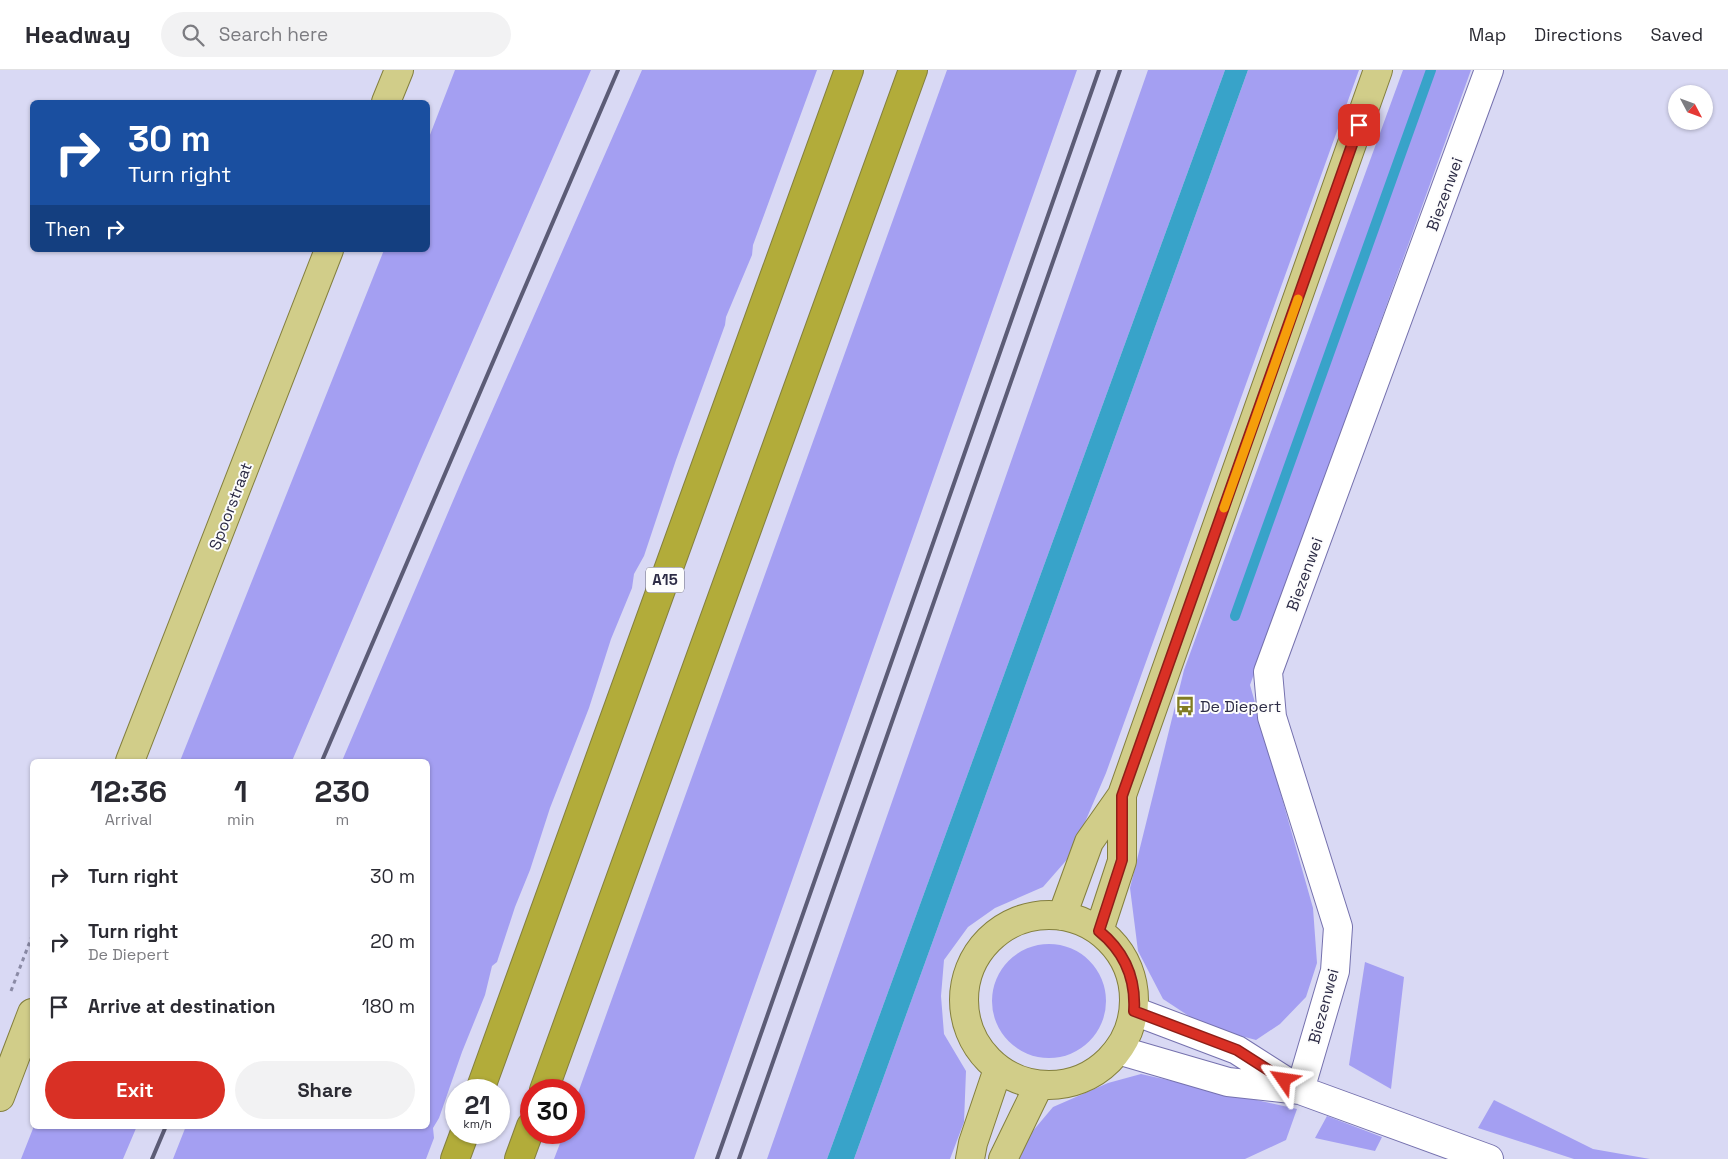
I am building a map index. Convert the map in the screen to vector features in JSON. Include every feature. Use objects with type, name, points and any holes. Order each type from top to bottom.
[{"type":"highway","name":"A15","points":[[484,1079],[850,70]]},
{"type":"highway","points":[[548,1079],[913,70]]},
{"type":"highway","points":[[455,1159],[461,1144]]},
{"type":"highway","points":[[520,1159],[525,1144]]},
{"type":"main road","points":[[387,100],[399,70]]},
{"type":"main road","points":[[1062,916],[1089,842],[1122,796],[1378,70]]},
{"type":"main road","name":"Spoorstraat","points":[[131,759],[328,252]]},
{"type":"main road","points":[[1099,931],[1122,860],[1122,796]]},
{"type":"main road","points":[[1034,916],[1062,916],[1081,921],[1099,931],[1116,947],[1128,966],[1134,988],[1134,1011],[1129,1032],[1118,1050],[1103,1067],[1083,1079],[1061,1085],[1039,1085],[1017,1080],[998,1069],[987,1060],[971,1036],[967,1023],[964,995],[970,967],[985,944],[1007,926],[1034,916]]},
{"type":"main road","points":[[0,1097],[30,1018]]},
{"type":"main road","points":[[970,1159],[973,1143],[998,1069]]},
{"type":"main road","points":[[1003,1159],[1039,1085]]},
{"type":"street","name":"Biezenwei","points":[[1300,1090],[1335,971],[1338,927],[1272,717],[1268,672],[1489,70]]},
{"type":"street","points":[[1134,1011],[1237,1050],[1300,1090],[1489,1159]]},
{"type":"street","points":[[1118,1050],[1228,1082],[1300,1090]]},
{"type":"path","points":[[10,993],[30,941]]},
{"type":"shaded area","points":[[455,70],[591,70],[421,459],[293,759],[181,759],[383,252],[430,252],[430,135]]},
{"type":"shaded area","points":[[642,70],[817,70],[753,245],[752,255],[726,317],[725,325],[676,460],[644,556],[634,574],[632,588],[611,639],[589,708],[550,808],[497,962],[492,966],[485,995],[453,1079],[445,1079],[445,1101],[433,1128],[434,1138],[426,1159],[173,1159],[185,1129],[430,1129],[430,759],[343,759],[464,475]]},
{"type":"shaded area","points":[[947,70],[1077,70],[694,1159],[554,1159],[560,1144],[585,1144],[585,1079],[583,1079]]},
{"type":"shaded area","points":[[1148,70],[1225,70],[827,1159],[767,1159]]},
{"type":"shaded area","points":[[1248,70],[1359,70],[1106,773],[1071,855],[1043,887],[995,908],[968,927],[944,960],[941,996],[944,1034],[966,1071],[964,1122],[950,1159],[854,1159]]},
{"type":"shaded area","points":[[1403,70],[1471,70],[1250,685],[1313,908],[1317,963],[1306,997],[1280,1024],[1256,1040],[1204,1026],[1163,999],[1138,951],[1130,888],[1184,670]]},
{"type":"shaded area","points":[[1049,944],[1071,948],[1090,960],[1102,979],[1106,1001],[1102,1023],[1090,1042],[1071,1054],[1049,1058],[1027,1054],[1008,1042],[996,1023],[992,1001],[996,979],[1008,960],[1027,948]]},
{"type":"shaded area","points":[[1365,962],[1404,977],[1391,1089],[1349,1065]]},
{"type":"shaded area","points":[[1141,1074],[1297,1109],[1286,1140],[1245,1159],[1014,1159],[1021,1145],[1053,1107],[1108,1083]]},
{"type":"shaded area","points":[[1494,1100],[1593,1149],[1650,1159],[1574,1159],[1478,1128]]},
{"type":"shaded area","points":[[1327,1116],[1382,1137],[1375,1151],[1315,1138]]},
{"type":"shaded area","points":[[33,1129],[136,1129],[123,1159],[21,1159]]},
{"type":"water","points":[[1225,70],[1248,70],[854,1159],[827,1159]]},
{"type":"waterway","points":[[1235,616],[1431,70]]},
{"type":"railway","points":[[323,759],[618,70]]},
{"type":"railway","points":[[717,1159],[1099,70]]},
{"type":"railway","points":[[739,1159],[1120,70]]},
{"type":"railway","points":[[152,1159],[165,1129]]},
{"type":"slow traffic","points":[[1224,508],[1298,299]]},
{"type":"place","name":"De Diepert","points":[[1185,706]]},
{"type":"route","points":[[1284,1080],[1237,1050],[1134,1011],[1134,988],[1128,966],[1116,947],[1099,931],[1122,860],[1122,796],[1359,125]]}]
